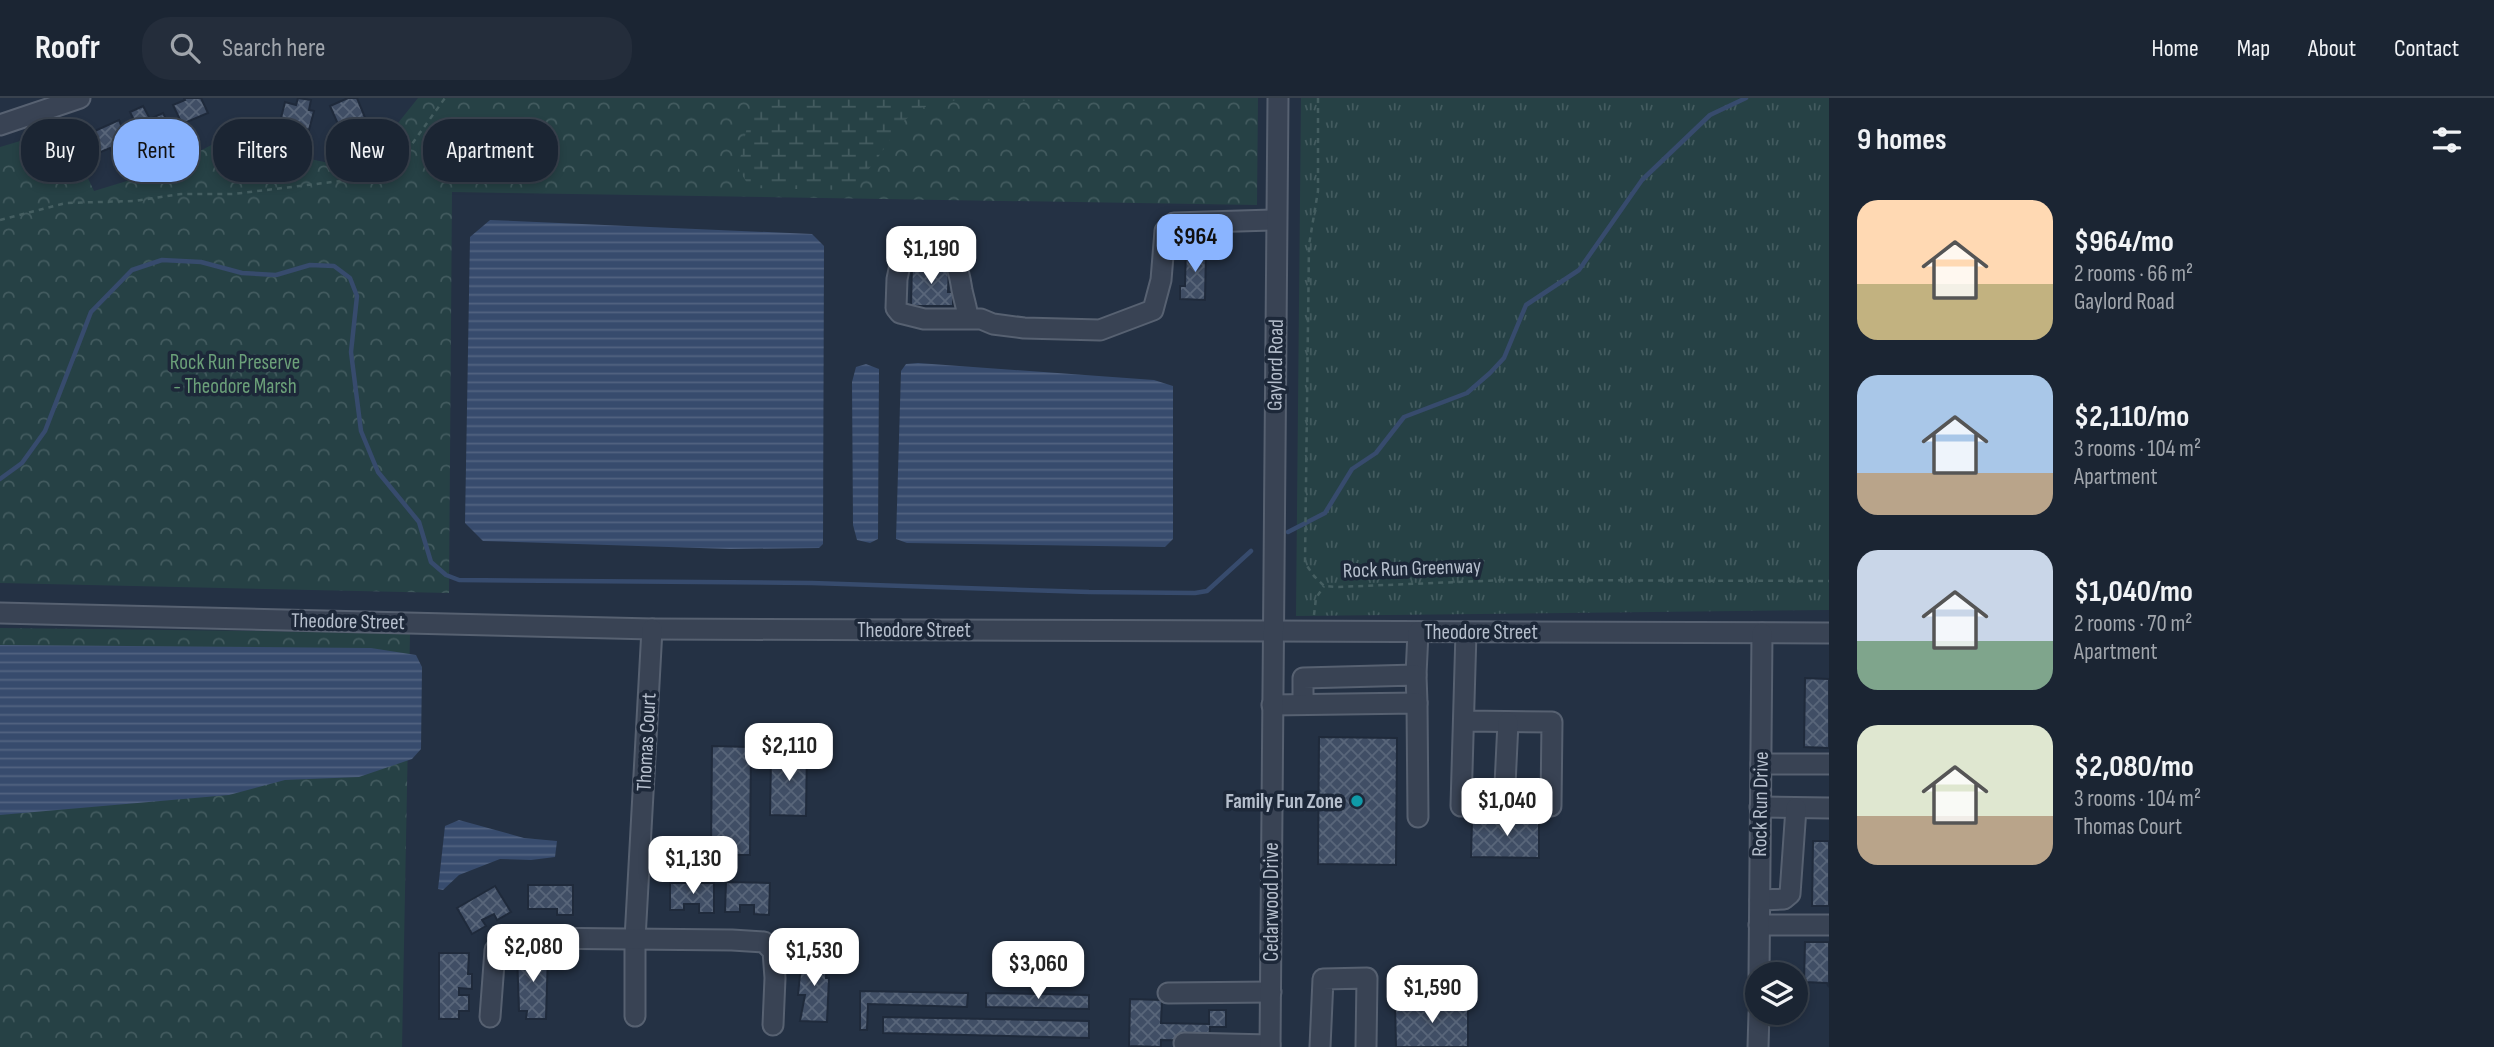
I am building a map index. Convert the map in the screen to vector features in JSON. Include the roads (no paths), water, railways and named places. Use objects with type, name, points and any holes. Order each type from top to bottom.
[{"type":"street","points":[[0,125],[80,98]]},
{"type":"street","name":"Gaylord Road","points":[[1272,632],[1278,98]]},
{"type":"street","points":[[968,318],[957,264],[951,252],[937,241],[926,238],[915,241],[901,260],[897,279],[896,308],[900,313],[914,317],[981,319],[993,324],[1057,330],[1100,330],[1153,310],[1161,280],[1165,231],[1169,225],[1174,222],[1276,220]]},
{"type":"street","name":"Theodore Street","points":[[0,613],[652,629],[1829,633]]},
{"type":"street","name":"Thomas Court","points":[[635,1016],[635,939],[652,629]]},
{"type":"street","name":"Cedarwood Drive","points":[[1270,1046],[1272,632]]},
{"type":"street","points":[[1418,632],[1418,817]]},
{"type":"street","points":[[1464,722],[1552,722],[1551,806],[1461,806],[1466,632]]},
{"type":"street","name":"Rock Run Drive","points":[[1759,962],[1762,634]]},
{"type":"street","points":[[1303,704],[1303,678],[1416,675]]},
{"type":"street","points":[[1272,705],[1417,703]]},
{"type":"street","points":[[1504,806],[1508,722]]},
{"type":"street","points":[[1761,764],[1829,764]]},
{"type":"street","points":[[1760,807],[1829,808]]},
{"type":"street","points":[[1760,901],[1784,899],[1790,894],[1796,808]]},
{"type":"street","points":[[1759,925],[1829,925]]},
{"type":"street","points":[[490,1017],[495,950],[504,940],[528,938],[764,942],[773,951],[773,1025]]},
{"type":"street","points":[[1320,1047],[1323,979],[1367,978],[1366,1047]]},
{"type":"street","points":[[1168,993],[1270,992]]},
{"type":"street","points":[[1758,1047],[1759,1025]]},
{"type":"street","points":[[1184,1044],[1270,1046]]},
{"type":"water","points":[[490,220],[812,234],[824,246],[823,544],[819,548],[730,549],[483,541],[465,523],[470,237]]},
{"type":"water","points":[[866,364],[879,369],[878,539],[870,543],[857,540],[853,525],[852,382],[856,367]]},
{"type":"water","points":[[906,364],[1154,380],[1173,386],[1173,539],[1165,547],[907,543],[896,539],[901,371]]},
{"type":"water","points":[[0,645],[371,648],[416,655],[422,667],[421,749],[412,759],[359,777],[285,780],[229,795],[0,815]]},
{"type":"water","points":[[459,820],[524,838],[557,841],[555,857],[531,860],[500,859],[459,875],[443,890],[438,889],[445,826]]},
{"type":"waterway","points":[[1288,532],[1325,513],[1352,469],[1376,453],[1404,417],[1467,393],[1490,373],[1504,358],[1526,305],[1579,270],[1642,180],[1710,115],[1746,98]]},
{"type":"waterway","points":[[0,479],[22,463],[45,431],[91,312],[132,270],[162,260],[201,262],[242,273],[276,275],[310,265],[334,266],[350,278],[357,296],[351,352],[361,431],[378,472],[419,522],[431,562],[446,575],[459,580],[812,583],[1195,593],[1207,591],[1251,551]]},
{"type":"place","name":"Family Fun Zone","points":[[1357,801]]},
{"type":"park label","name":"Rock Run Preserve - Theodore Marsh","points":[[235,374]]}]
